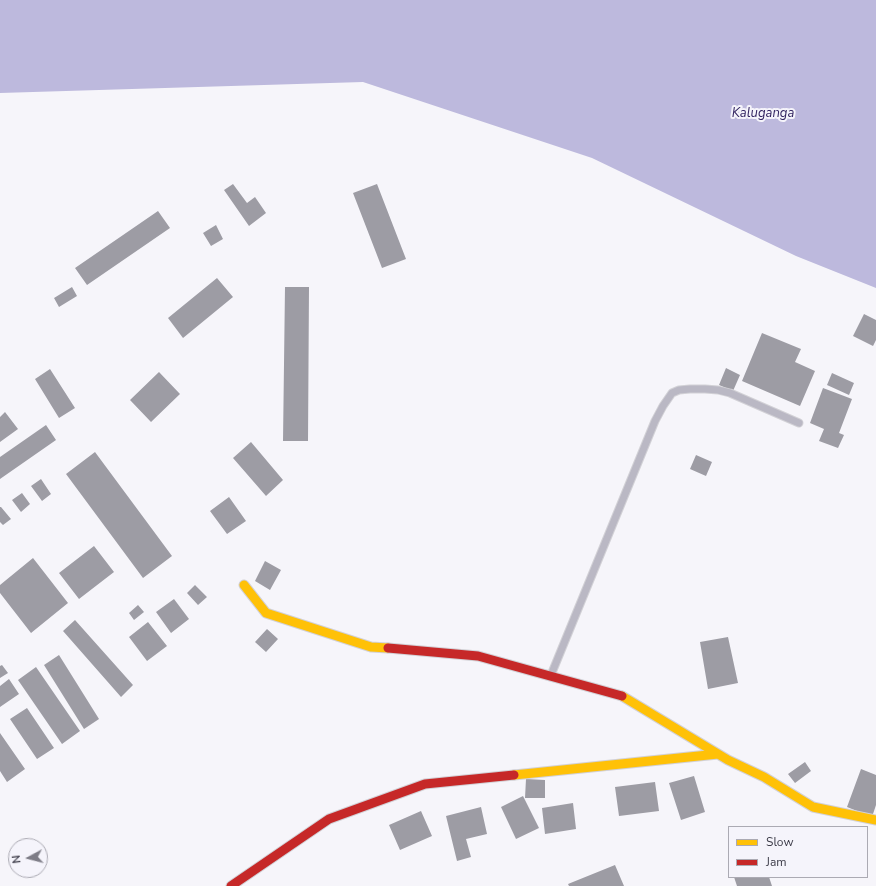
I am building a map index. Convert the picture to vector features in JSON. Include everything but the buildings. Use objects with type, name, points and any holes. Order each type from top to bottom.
[{"type":"street","points":[[244,585],[266,613],[371,647],[478,656],[622,696],[728,760],[764,777],[813,807],[876,820]]},
{"type":"street","points":[[231,886],[329,819],[425,784],[718,754]]},
{"type":"lane","points":[[551,676],[655,421],[672,393],[679,390],[690,389],[718,390],[730,393],[799,423]]},
{"type":"water","name":"Kaluganga","points":[[0,0],[876,0],[876,288],[796,256],[592,158],[363,82],[0,93]]},
{"type":"traffic: slow","points":[[244,585],[266,613],[371,647],[388,648]]},
{"type":"traffic: slow","points":[[622,696],[728,760],[764,777],[813,807],[876,820]]},
{"type":"traffic: slow","points":[[514,775],[718,754]]},
{"type":"traffic: jam","points":[[388,648],[478,656],[622,696]]},
{"type":"traffic: jam","points":[[231,886],[329,819],[425,784],[514,775]]}]
